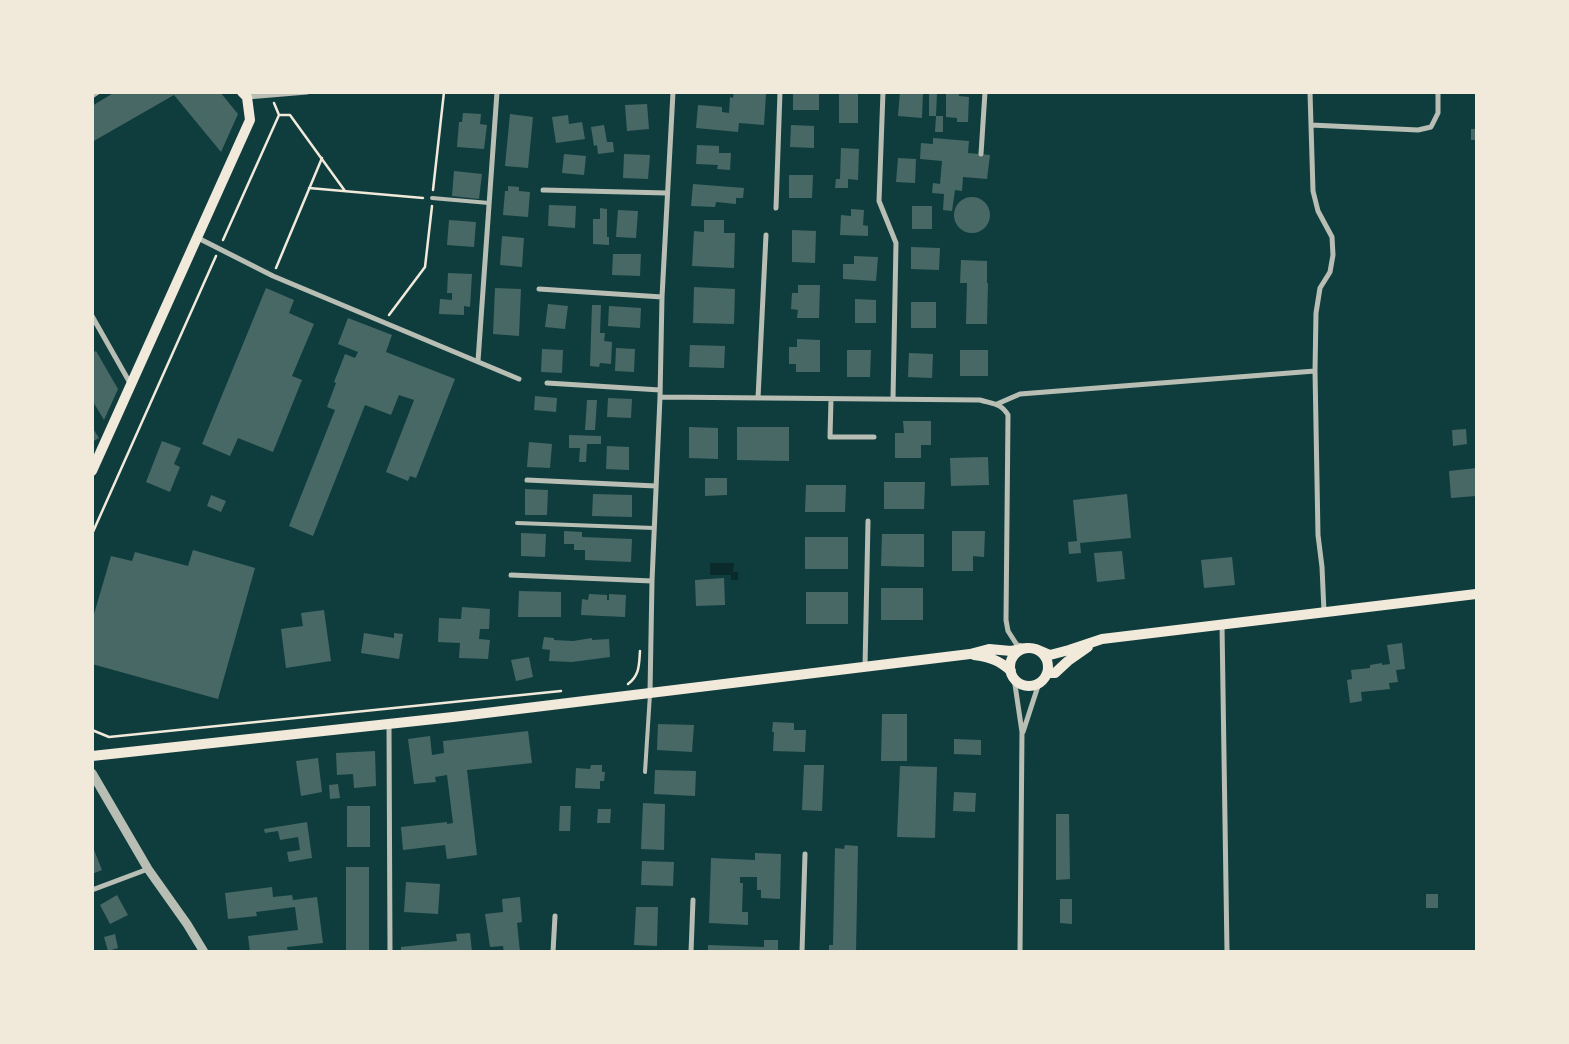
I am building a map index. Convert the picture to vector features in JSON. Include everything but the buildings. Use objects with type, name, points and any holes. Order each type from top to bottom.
[{"type":"main road","points":[[92,471],[250,120],[245,95]]},
{"type":"main road","points":[[92,756],[453,717],[650,692],[865,668],[970,654],[989,649],[1010,651],[1031,649],[1050,655],[1102,638],[1476,594]]},
{"type":"main road","points":[[1047,673],[1055,673],[1068,661],[1102,638]]},
{"type":"main road","points":[[970,654],[992,658],[1004,665],[1012,675],[1023,685],[1028,686],[1039,683],[1044,679],[1047,673],[1045,656],[1031,649],[1016,654],[1010,665],[1012,675]]},
{"type":"street","points":[[92,96],[98,92]]},
{"type":"street","points":[[245,95],[270,96],[307,92]]},
{"type":"street","points":[[478,361],[497,92]]},
{"type":"street","points":[[650,692],[662,296],[673,92]]},
{"type":"street","points":[[776,208],[780,92]]},
{"type":"street","points":[[883,92],[879,200],[896,243],[893,399]]},
{"type":"street","points":[[981,154],[985,92]]},
{"type":"street","points":[[1310,92],[1313,191],[1318,211],[1332,237],[1333,255],[1330,272],[1320,288],[1316,313],[1315,371],[1318,535],[1322,567],[1324,612]]},
{"type":"street","points":[[1311,125],[1418,130],[1431,127],[1438,113],[1438,92]]},
{"type":"street","points":[[543,190],[667,193]]},
{"type":"street","points":[[758,398],[766,235]]},
{"type":"street","points":[[198,238],[273,276],[519,379]]},
{"type":"street","points":[[539,289],[662,296]]},
{"type":"street","points":[[92,316],[132,385]]},
{"type":"street","points":[[997,404],[1020,394],[1315,371]]},
{"type":"street","points":[[547,384],[660,390]]},
{"type":"street","points":[[660,397],[980,400],[997,404],[1003,408],[1008,416],[1006,620],[1008,631],[1017,645],[1031,649]]},
{"type":"street","points":[[831,399],[830,437],[874,437]]},
{"type":"street","points":[[527,480],[656,486]]},
{"type":"street","points":[[865,668],[868,521]]},
{"type":"street","points":[[510,575],[652,581]]},
{"type":"street","points":[[1222,624],[1227,952]]},
{"type":"street","points":[[1012,675],[1022,732],[1020,952]]},
{"type":"street","points":[[1022,732],[1039,683]]},
{"type":"street","points":[[388,724],[390,952]]},
{"type":"street","points":[[92,773],[148,869],[187,924],[204,952]]},
{"type":"street","points":[[802,952],[805,854]]},
{"type":"street","points":[[92,890],[148,869]]},
{"type":"street","points":[[691,952],[692,900]]},
{"type":"street","points":[[553,952],[555,916]]},
{"type":"lane","points":[[432,198],[489,204]]},
{"type":"lane","points":[[517,523],[654,528]]},
{"type":"lane","points":[[646,772],[650,692]]},
{"type":"path","points":[[384,322],[425,268],[444,92]]},
{"type":"path","points":[[92,534],[279,115],[270,96]]},
{"type":"path","points":[[279,115],[290,114],[345,191]]},
{"type":"path","points":[[273,276],[322,158]]},
{"type":"path","points":[[309,188],[432,198]]},
{"type":"path","points":[[620,684],[628,684],[635,679],[639,671],[640,642]]},
{"type":"path","points":[[92,730],[109,737],[564,690]]},
{"type":"water","points":[[710,563],[734,563],[733,572],[738,572],[738,580],[731,580],[731,575],[710,575]]}]
